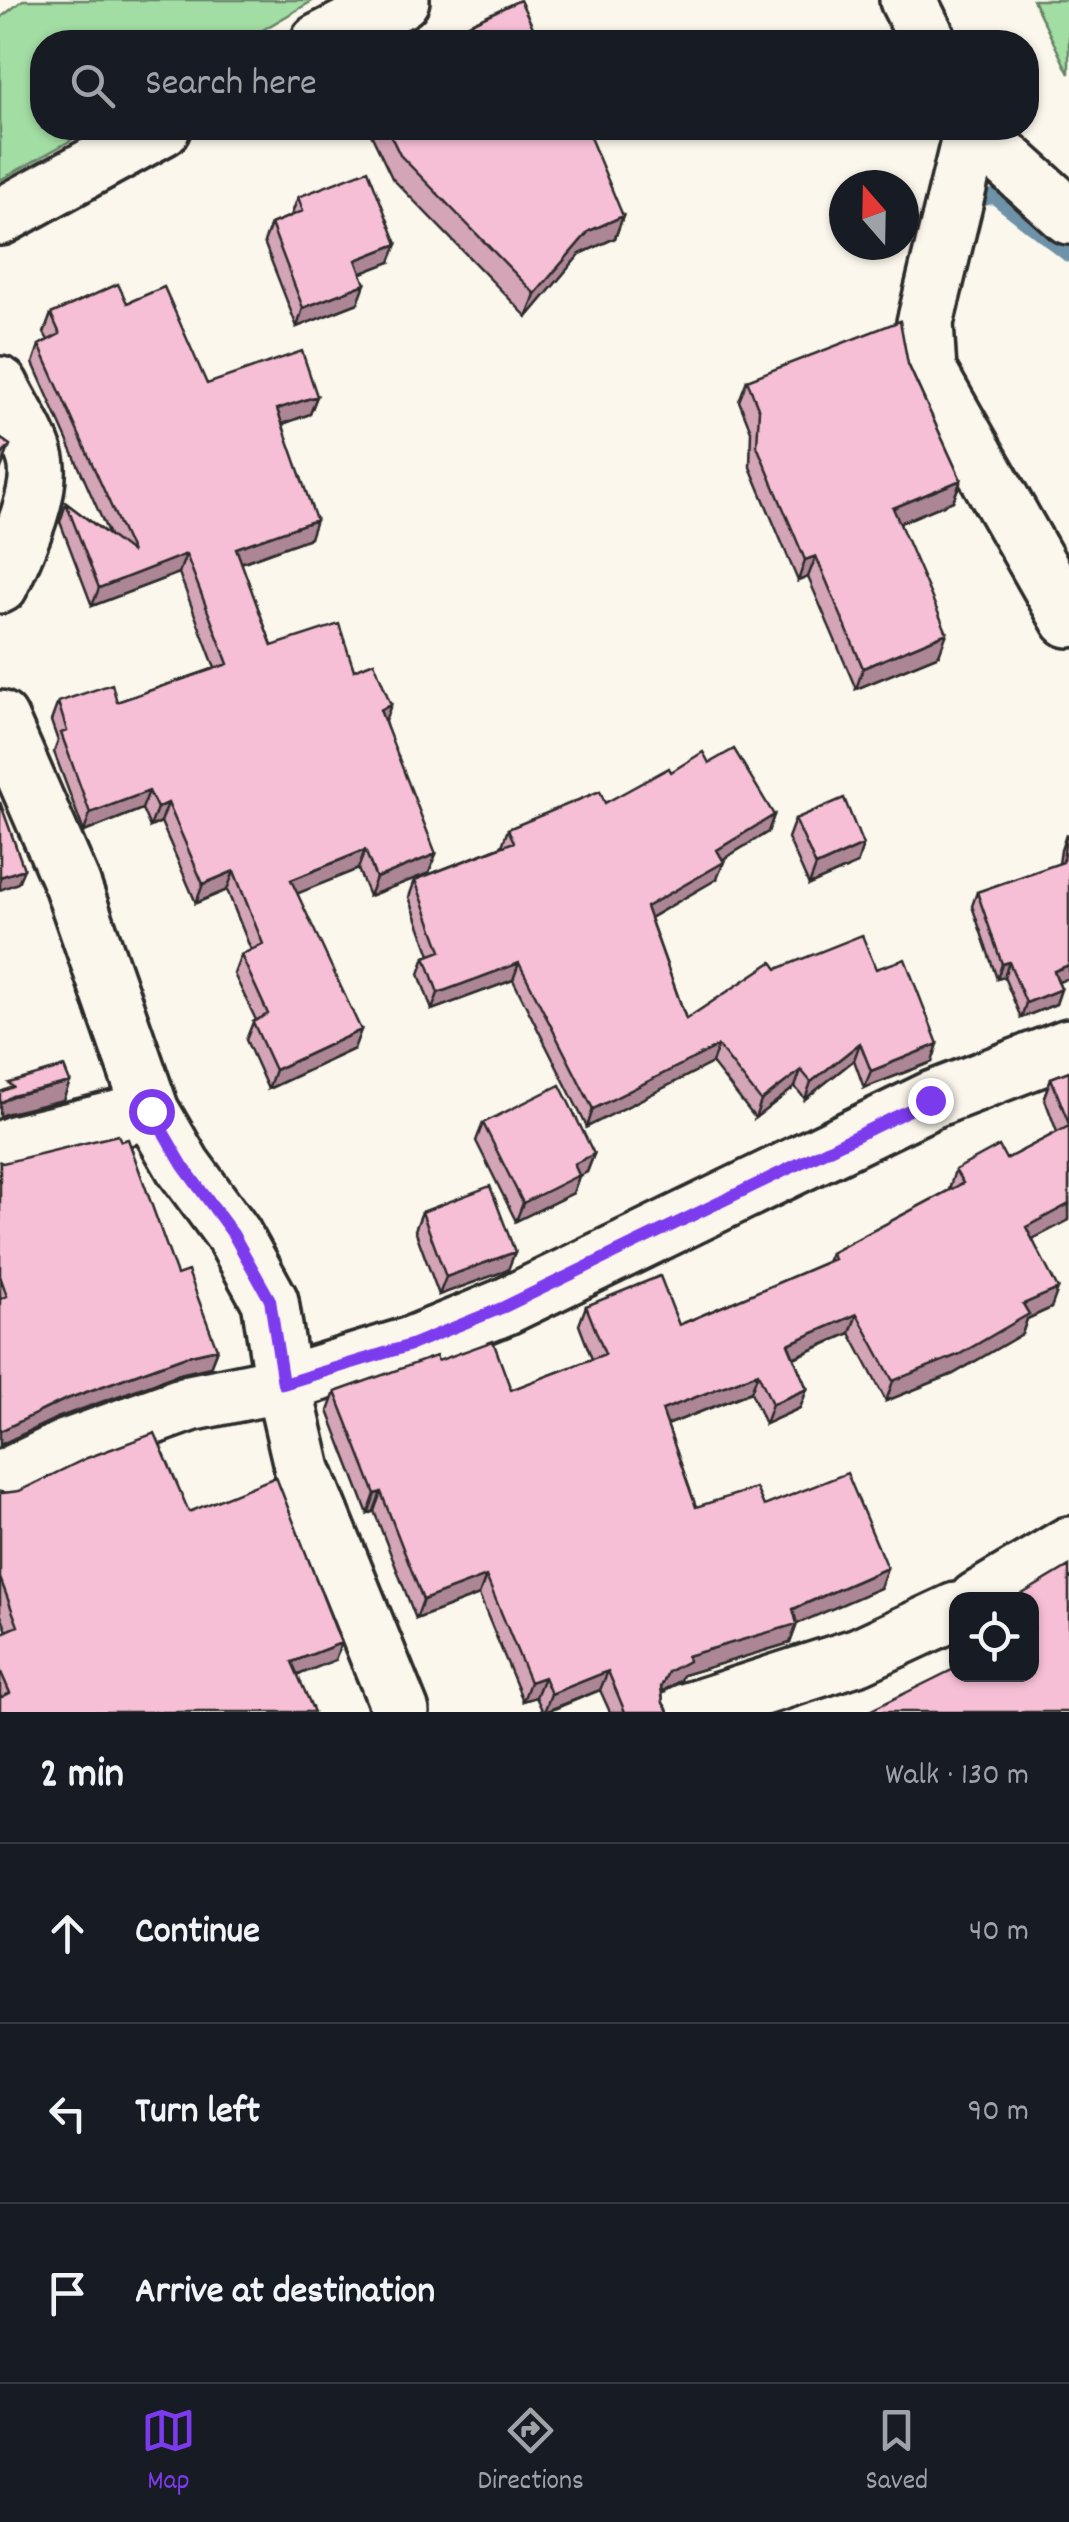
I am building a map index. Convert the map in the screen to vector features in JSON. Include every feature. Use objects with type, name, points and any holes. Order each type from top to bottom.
[{"type":"street","points":[[342,30],[401,0]]},
{"type":"street","points":[[908,0],[923,30]]},
{"type":"street","points":[[0,217],[140,140]]},
{"type":"street","points":[[969,140],[924,322],[928,370],[1069,619]]},
{"type":"street","points":[[984,140],[1069,216]]},
{"type":"street","points":[[0,385],[36,457],[37,473],[34,496],[0,585]]},
{"type":"street","points":[[0,718],[72,884],[151,1111],[183,1166],[233,1234],[270,1300],[283,1384],[304,1470],[401,1712]]},
{"type":"street","points":[[0,1480],[68,1447],[190,1403],[283,1384],[411,1345],[504,1307],[930,1100],[1069,1046]]},
{"type":"street","points":[[0,1150],[151,1111]]},
{"type":"street","points":[[990,1592],[1069,1545]]},
{"type":"street","points":[[685,1712],[859,1656],[949,1613]]},
{"type":"green space","points":[[23,0],[314,0],[263,30],[30,30],[30,140],[72,140],[0,180],[0,18]]},
{"type":"green space","points":[[1033,0],[1069,0],[1069,74]]},
{"type":"building","points":[[520,0],[534,30],[456,30]]},
{"type":"building","points":[[393,140],[591,140],[623,216],[589,231],[535,294],[400,155]]},
{"type":"building","points":[[368,170],[397,244],[356,260],[365,284],[303,308],[271,224],[303,211],[298,197]]},
{"type":"building","points":[[118,284],[127,303],[164,287],[207,384],[302,351],[317,396],[277,409],[316,520],[236,548],[272,646],[339,624],[354,670],[374,662],[391,705],[380,710],[436,854],[376,878],[365,850],[291,880],[361,1030],[275,1070],[253,1022],[268,1014],[241,955],[263,944],[234,871],[203,884],[168,803],[157,808],[149,791],[90,813],[61,733],[67,731],[58,702],[112,684],[117,702],[228,664],[186,554],[99,588],[66,503],[132,553],[39,345],[60,334],[51,314]]},
{"type":"building","points":[[900,321],[908,364],[961,480],[893,508],[947,633],[863,668],[816,556],[805,560],[757,446],[759,410],[747,380]]},
{"type":"building","points":[[0,438],[10,445],[0,457]]},
{"type":"building","points":[[734,749],[774,815],[717,850],[724,862],[646,907],[686,1019],[772,962],[777,969],[862,935],[876,969],[905,959],[938,1044],[871,1071],[860,1043],[811,1082],[801,1070],[761,1101],[718,1046],[593,1109],[519,963],[438,993],[425,957],[441,951],[415,880],[514,842],[508,829],[600,791],[605,803],[703,752],[709,763]]},
{"type":"building","points":[[844,798],[863,845],[816,866],[795,819]]},
{"type":"building","points":[[0,802],[24,869],[0,877]]},
{"type":"building","points":[[1066,835],[1069,965],[1054,971],[1061,989],[1026,1003],[1009,962],[1002,964],[977,892],[1063,862]]},
{"type":"building","points":[[64,1067],[70,1082],[12,1096],[0,1103],[0,1092],[13,1087],[9,1083]]},
{"type":"building","points":[[1069,1071],[1069,1124],[1051,1078]]},
{"type":"building","points":[[560,1085],[594,1154],[574,1164],[579,1175],[523,1203],[483,1123]]},
{"type":"building","points":[[1069,1126],[1069,1204],[1026,1227],[1058,1289],[1023,1304],[1029,1314],[960,1354],[893,1381],[857,1314],[788,1344],[807,1389],[772,1404],[758,1373],[662,1410],[696,1507],[756,1488],[764,1506],[847,1473],[887,1568],[793,1609],[797,1624],[687,1656],[688,1661],[668,1672],[661,1687],[669,1712],[625,1712],[608,1671],[551,1694],[544,1677],[530,1682],[486,1576],[423,1600],[381,1492],[375,1494],[335,1392],[436,1356],[438,1361],[493,1341],[511,1390],[605,1354],[586,1306],[660,1276],[679,1325],[834,1259],[831,1253],[963,1183],[955,1170],[999,1146],[1006,1159]]},
{"type":"building","points":[[118,1135],[121,1141],[128,1139],[177,1275],[188,1271],[217,1349],[186,1356],[64,1400],[0,1431],[0,1299],[7,1296],[0,1276],[0,1162]]},
{"type":"building","points":[[490,1186],[515,1252],[446,1277],[422,1212]]},
{"type":"building","points":[[155,1433],[189,1512],[276,1477],[341,1643],[292,1662],[314,1712],[0,1712],[0,1698],[10,1693],[0,1670],[0,1634],[18,1626],[0,1578],[0,1492],[19,1491],[87,1458]]},
{"type":"building","points":[[1069,1566],[1069,1712],[867,1712],[949,1671],[949,1682],[1039,1682],[1039,1592],[1025,1592]]},
{"type":"waterway","points":[[971,208],[994,196],[1069,255]]},
{"type":"route","points":[[151,1111],[183,1166],[233,1234],[270,1300],[283,1384],[411,1345],[504,1307],[930,1100]]}]
